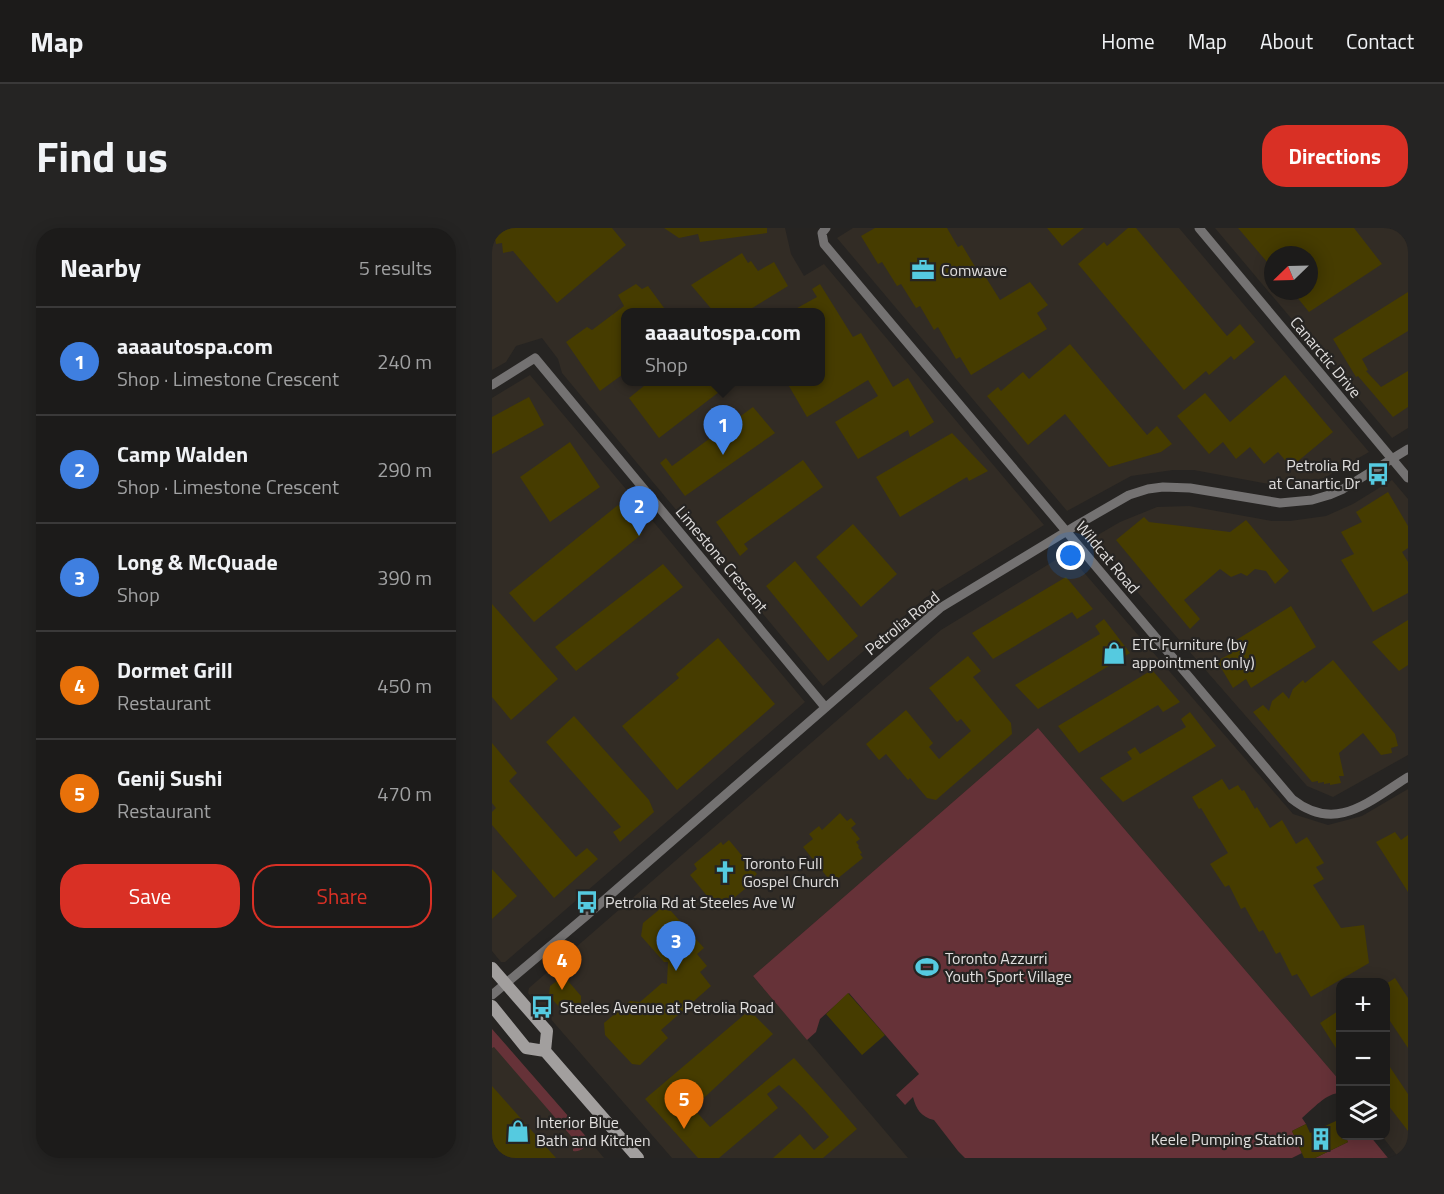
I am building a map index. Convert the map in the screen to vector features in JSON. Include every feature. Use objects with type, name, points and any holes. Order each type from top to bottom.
[{"type":"main road","points":[[492,968],[547,1031],[545,1051]]},
{"type":"main road","points":[[492,1006],[526,1048],[545,1051],[638,1158]]},
{"type":"street","name":"Canarctic Drive","points":[[1199,228],[1408,478]]},
{"type":"street","name":"Wildcat Road","points":[[824,231],[822,238],[824,244],[1292,799],[1302,807],[1314,812],[1326,815],[1339,814],[1351,811],[1408,777]]},
{"type":"street","name":"Limestone Crescent","points":[[492,385],[535,358],[825,707]]},
{"type":"street","name":"Petrolia Road","points":[[492,995],[940,608],[1066,531],[1120,500],[1138,492],[1163,487],[1198,489],[1280,503],[1312,500],[1343,489],[1408,449]]},
{"type":"shaded area","points":[[492,228],[785,228],[791,254],[804,276],[824,264],[1044,525],[925,598],[823,686],[562,373],[558,359],[542,338],[516,346],[506,362],[492,370]]},
{"type":"shaded area","points":[[853,228],[1179,228],[1369,452],[1324,478],[1304,484],[1263,483],[1194,470],[1173,470],[1131,476],[1067,511],[837,238]]},
{"type":"shaded area","points":[[1215,228],[1408,228],[1408,428],[1392,438],[1276,300],[1318,300],[1318,246],[1264,246],[1264,286]]},
{"type":"shaded area","points":[[530,375],[805,702],[505,962],[501,962],[492,951],[492,398]]},
{"type":"shaded area","points":[[1392,480],[1408,499],[1408,755],[1333,797],[1307,786],[1091,539],[1120,522],[1157,507],[1189,506],[1272,521],[1326,516],[1353,504]]},
{"type":"shaded area","points":[[1067,553],[1293,814],[1328,825],[1362,816],[1408,789],[1408,1158],[1399,1158],[1385,1140],[1390,1140],[1390,978],[1336,978],[1336,1076],[1038,728],[753,976],[908,1158],[672,1158],[528,993],[529,988],[941,630]]},
{"type":"shaded area","points":[[1038,728],[1336,1076],[1336,1094],[1320,1102],[1302,1118],[1306,1124],[1292,1131],[1302,1153],[1292,1158],[965,1158],[934,1120],[920,1112],[913,1097],[905,1105],[896,1095],[919,1074],[849,993],[820,1019],[816,1032],[807,1040],[753,976]]},
{"type":"shaded area","points":[[492,1029],[589,1140],[604,1158],[492,1158]]},
{"type":"shaded area","points":[[492,1029],[589,1140],[587,1145],[578,1151],[573,1151],[578,1144],[494,1047],[492,1048]]},
{"type":"shaded area","points":[[1347,1140],[1373,1140],[1388,1158],[1315,1158],[1348,1142]]},
{"type":"building","points":[[506,228],[612,228],[626,245],[557,303],[513,251],[503,253],[502,243],[496,244],[495,237]]},
{"type":"building","points":[[664,228],[767,228],[767,233],[700,242],[698,234],[679,238]]},
{"type":"building","points":[[875,228],[947,228],[958,247],[962,245],[977,270],[980,268],[1000,300],[1030,282],[1048,305],[1037,313],[1047,329],[971,375],[960,357],[956,359],[938,327],[934,330],[920,306],[916,308],[901,284],[897,286],[882,262],[878,264],[861,236]]},
{"type":"building","points":[[1047,228],[1084,228],[1062,246]]},
{"type":"building","points":[[1128,228],[1136,228],[1227,336],[1240,324],[1255,342],[1234,360],[1231,356],[1209,375],[1206,371],[1184,390],[1078,264],[1104,242],[1107,246]]},
{"type":"building","points":[[1238,228],[1354,228],[1382,264],[1309,312],[1299,300],[1318,300],[1318,246],[1264,246],[1264,258]]},
{"type":"building","points":[[742,253],[748,263],[751,261],[758,271],[774,262],[788,286],[752,308],[711,308],[691,285]]},
{"type":"building","points":[[636,284],[642,289],[648,286],[664,308],[621,308],[624,306],[618,295]]},
{"type":"building","points":[[820,284],[853,337],[861,333],[893,387],[908,378],[934,422],[910,437],[908,430],[858,459],[835,422],[878,396],[868,380],[807,417],[789,386],[825,386],[825,308],[797,308],[817,297],[812,289]]},
{"type":"building","points":[[1408,292],[1408,331],[1362,359],[1368,370],[1366,371],[1381,387],[1408,371],[1408,407],[1393,417],[1358,376],[1356,377],[1333,339]]},
{"type":"building","points":[[621,308],[621,376],[600,391],[566,342],[587,327],[592,330]]},
{"type":"building","points":[[1070,344],[1147,435],[1157,426],[1172,444],[1161,452],[1109,467],[1065,414],[1028,445],[987,396],[998,387],[1001,391],[1023,372],[1029,379]]},
{"type":"building","points":[[1285,375],[1333,432],[1291,467],[1278,452],[1264,464],[1250,447],[1236,459],[1223,442],[1209,454],[1177,416],[1205,393],[1230,422]]},
{"type":"building","points":[[644,386],[715,386],[719,392],[659,438],[629,398]]},
{"type":"building","points":[[529,397],[544,425],[492,454],[492,417]]},
{"type":"building","points":[[753,407],[775,433],[685,496],[660,463],[666,458],[672,466]]},
{"type":"building","points":[[952,433],[988,471],[969,481],[967,477],[900,517],[876,477]]},
{"type":"building","points":[[570,442],[600,487],[550,522],[520,477]]},
{"type":"building","points":[[803,460],[823,487],[744,544],[748,549],[740,556],[716,522]]},
{"type":"building","points":[[1388,492],[1408,526],[1408,548],[1402,552],[1408,562],[1408,593],[1373,612],[1341,560],[1354,554],[1341,532],[1362,522],[1356,512]]},
{"type":"building","points":[[618,505],[642,534],[534,622],[509,593]]},
{"type":"building","points":[[1144,517],[1149,522],[1230,532],[1246,520],[1289,571],[1275,584],[1266,571],[1255,569],[1247,576],[1241,573],[1231,577],[1220,569],[1184,600],[1200,619],[1190,629],[1116,540]]},
{"type":"building","points":[[853,524],[897,574],[861,607],[816,557]]},
{"type":"building","points":[[795,561],[858,636],[828,661],[766,586]]},
{"type":"building","points":[[663,564],[683,587],[576,671],[555,647]]},
{"type":"building","points":[[1066,577],[1093,609],[1077,619],[1072,612],[993,659],[972,633]]},
{"type":"building","points":[[492,604],[558,679],[511,720],[492,697]]},
{"type":"building","points":[[1291,606],[1316,647],[1251,688],[1246,679],[1233,688],[1217,661],[1230,654],[1225,647]]},
{"type":"building","points":[[1104,619],[1130,653],[1038,709],[1015,685],[1100,634],[1095,626]]},
{"type":"building","points":[[1408,620],[1408,665],[1399,671],[1372,642]]},
{"type":"building","points":[[718,638],[775,704],[677,790],[622,726],[679,678],[676,674]]},
{"type":"building","points":[[968,656],[981,671],[973,677],[1011,723],[1012,734],[936,800],[927,798],[886,754],[879,760],[866,744],[906,710],[933,743],[929,747],[939,759],[971,731],[961,719],[957,722],[929,688]]},
{"type":"building","points":[[1333,660],[1395,734],[1398,746],[1391,748],[1392,753],[1381,755],[1363,733],[1339,753],[1344,776],[1339,776],[1341,783],[1330,785],[1324,782],[1318,783],[1318,781],[1312,782],[1253,712],[1263,705],[1269,711],[1272,701],[1283,692],[1289,699],[1293,689],[1303,680],[1305,683]]},
{"type":"building","points":[[1152,670],[1180,702],[1163,712],[1158,705],[1079,753],[1058,726]]},
{"type":"building","points":[[1190,712],[1216,746],[1123,802],[1100,778],[1132,759],[1127,752],[1135,747],[1140,754],[1186,727],[1181,719]]},
{"type":"building","points":[[574,716],[649,800],[654,812],[620,842],[613,832],[621,827],[546,742]]},
{"type":"building","points":[[492,743],[517,773],[509,781],[576,857],[587,848],[598,859],[554,898],[492,825],[492,812],[496,808],[492,803]]},
{"type":"building","points":[[1222,779],[1229,790],[1238,785],[1242,791],[1244,790],[1270,828],[1282,820],[1296,844],[1307,837],[1324,863],[1316,867],[1324,879],[1313,885],[1341,928],[1364,925],[1369,963],[1343,978],[1336,978],[1336,982],[1311,997],[1297,974],[1292,976],[1280,952],[1276,954],[1263,930],[1259,932],[1245,907],[1241,909],[1229,885],[1225,887],[1210,864],[1228,853],[1192,797]]},
{"type":"building","points":[[840,813],[847,821],[851,818],[856,824],[851,828],[860,839],[856,842],[863,858],[832,883],[803,847],[813,839],[809,834],[819,826],[822,830]]},
{"type":"building","points":[[1395,832],[1401,840],[1408,835],[1408,892],[1376,842]]},
{"type":"building","name":"Toronto Full Gospel Church","points":[[729,840],[757,874],[750,880],[752,883],[728,903],[725,900],[716,907],[690,875],[697,869],[694,864],[721,842],[723,845]]},
{"type":"building","points":[[492,869],[517,896],[492,919]]},
{"type":"building","points":[[660,909],[671,911],[704,948],[697,954],[707,966],[700,972],[711,986],[661,1030],[668,1038],[640,1065],[632,1064],[605,1035],[604,1023],[630,1001],[640,1002],[662,983],[667,984],[668,962],[664,962],[641,936],[643,923]]},
{"type":"building","points":[[1395,978],[1408,998],[1408,1048],[1390,1021],[1390,981]]},
{"type":"building","points":[[558,980],[568,981],[581,996],[581,1005],[571,1014],[564,1012],[549,996],[550,986]]},
{"type":"building","points":[[848,993],[885,1035],[862,1055],[826,1014]]},
{"type":"building","points":[[1336,1012],[1336,1048],[1320,1023]]},
{"type":"building","points":[[745,1014],[755,1016],[773,1034],[693,1108],[710,1127],[794,1058],[857,1129],[823,1158],[773,1158],[800,1134],[814,1150],[829,1137],[779,1085],[767,1094],[778,1108],[719,1158],[698,1158],[645,1099]]},
{"type":"building","points":[[1390,1067],[1408,1094],[1408,1131],[1390,1108]]},
{"type":"building","points":[[492,1086],[556,1158],[499,1158],[492,1150]]},
{"type":"building","name":"Keele Pumping Station","points":[[1336,1121],[1336,1140],[1347,1140],[1348,1142],[1315,1158],[1304,1158],[1292,1131],[1306,1124],[1310,1133]]},
{"type":"place","name":"Comwave","points":[[923,270]]},
{"type":"place","name":"aaaautospa.com","points":[[723,455]]},
{"type":"place","name":"Petrolia Rd at Canartic Dr","points":[[1378,474]]},
{"type":"place","name":"Camp Walden","points":[[639,536]]},
{"type":"place","name":"ETC Furniture (by appointment only)","points":[[1114,653]]},
{"type":"place","name":"Toronto Full Gospel Church","points":[[725,872]]},
{"type":"place","name":"Petrolia Rd at Steeles Ave W","points":[[587,902]]},
{"type":"place","name":"Toronto Azzurri Youth Sport Village","points":[[927,967]]},
{"type":"place","name":"Long & McQuade","points":[[676,971]]},
{"type":"place","name":"Dormet Grill","points":[[562,990]]},
{"type":"place","name":"Steeles Avenue at Petrolia Road","points":[[542,1007]]},
{"type":"place","name":"Genij Sushi","points":[[684,1129]]},
{"type":"place","name":"Interior Blue Bath and Kitchen","points":[[518,1131]]},
{"type":"place","name":"Keele Pumping Station","points":[[1321,1139]]}]
